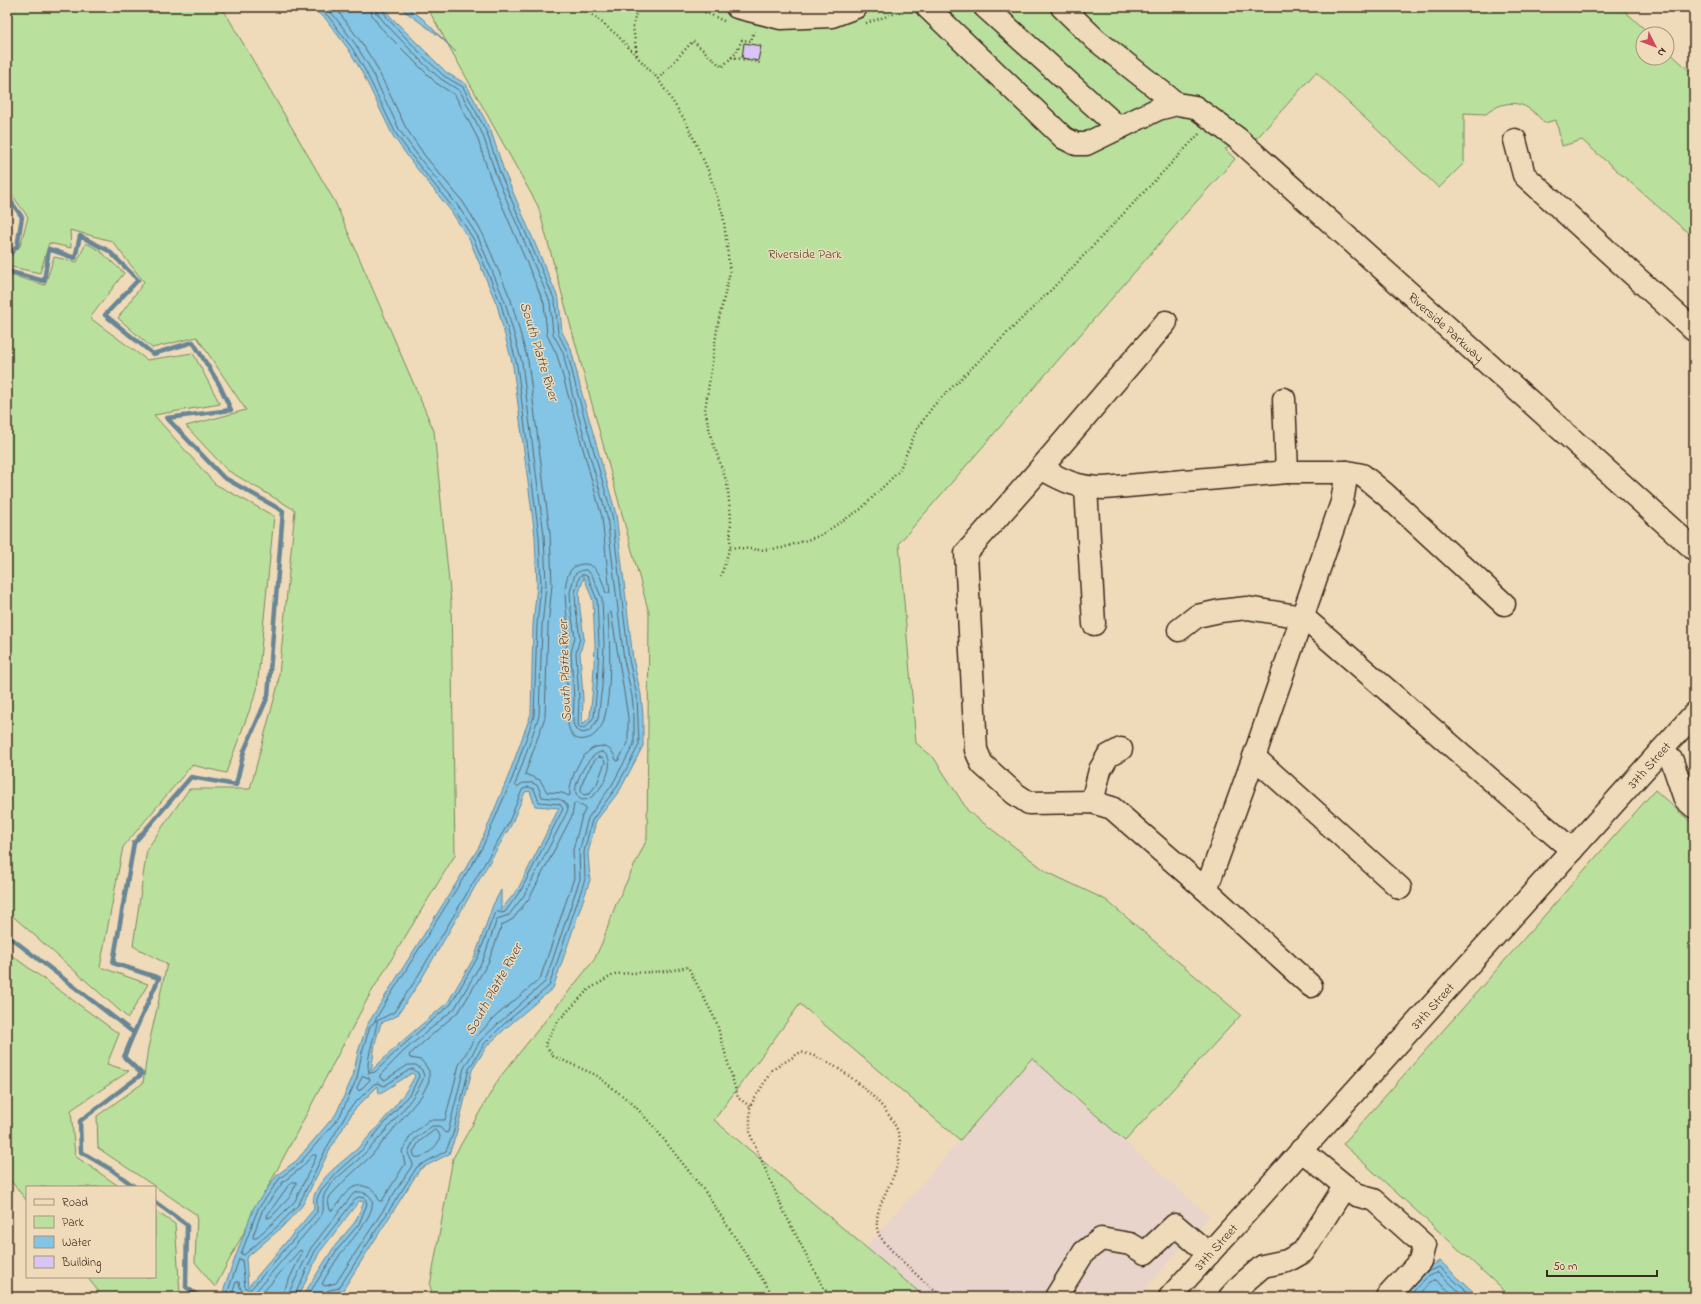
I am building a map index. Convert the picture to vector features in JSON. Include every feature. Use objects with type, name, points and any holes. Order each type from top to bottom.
[{"type":"street","points":[[737,7],[781,18],[832,16],[856,7]]},
{"type":"street","points":[[927,7],[1064,138],[1076,144],[1086,144],[1158,109],[1186,106]]},
{"type":"street","points":[[985,7],[1119,128]]},
{"type":"street","name":"Riverside Parkway","points":[[1062,7],[1096,40],[1186,106],[1243,143],[1694,549]]},
{"type":"street","points":[[1516,140],[1524,175],[1694,330]]},
{"type":"street","points":[[1166,322],[966,553],[976,750],[982,764],[1014,793],[1029,803],[1092,802],[1112,808],[1206,890],[1311,986]]},
{"type":"street","points":[[1284,399],[1287,472]]},
{"type":"street","points":[[1041,468],[1060,479],[1086,488],[1104,488],[1287,472],[1347,472],[1362,475],[1380,489],[1504,604]]},
{"type":"street","points":[[1206,890],[1254,757],[1342,502],[1347,472]]},
{"type":"street","points":[[1086,488],[1094,624]]},
{"type":"street","points":[[1179,630],[1197,616],[1220,610],[1247,608],[1303,617],[1572,850]]},
{"type":"street","name":"37th Street","points":[[1170,1297],[1694,714]]},
{"type":"street","points":[[1092,802],[1100,770],[1108,756],[1121,748]]},
{"type":"street","points":[[1662,750],[1672,761],[1685,799],[1694,807]]},
{"type":"street","points":[[1254,757],[1400,888]]},
{"type":"street","points":[[1301,1150],[1356,1195],[1374,1200],[1424,1245],[1420,1261],[1386,1297]]},
{"type":"street","points":[[1230,1297],[1242,1284],[1263,1266],[1287,1261],[1303,1252],[1345,1186]]},
{"type":"street","points":[[1056,1297],[1084,1252],[1101,1239],[1130,1244],[1145,1253],[1175,1225],[1209,1254]]},
{"type":"path","points":[[583,7],[617,35],[658,79],[686,122],[708,170],[723,214],[730,272],[718,323],[705,410],[711,437],[727,483],[731,519],[730,547],[721,576]]},
{"type":"path","points":[[637,7],[634,27],[637,55]]},
{"type":"path","points":[[658,79],[693,41],[722,67],[736,53],[742,40],[751,41],[754,31]]},
{"type":"path","points":[[732,57],[761,63]]},
{"type":"path","points":[[730,547],[760,550],[782,548],[820,536],[861,508],[899,471],[917,429],[934,405],[1052,289],[1204,128]]},
{"type":"path","points":[[750,1106],[738,1098],[716,1021],[688,967],[668,971],[615,974],[589,989],[558,1021],[545,1044],[553,1056],[596,1075],[633,1104],[654,1127],[706,1193],[774,1297]]},
{"type":"path","points":[[831,1297],[823,1287],[784,1212],[750,1134],[750,1106],[772,1070],[801,1052],[819,1058],[842,1072],[879,1102],[893,1120],[900,1142],[896,1169],[886,1190],[878,1216],[878,1233],[889,1247],[942,1297]]},
{"type":"shaded area","points":[[1032,1058],[1209,1216],[1138,1297],[925,1297],[866,1247]]},
{"type":"green space","points":[[7,7],[222,7],[335,202],[434,431],[451,602],[455,855],[369,996],[215,1287],[195,1262],[197,1215],[98,1148],[97,1116],[143,1083],[148,1048],[167,964],[133,946],[147,849],[189,789],[250,789],[278,685],[295,510],[227,470],[186,426],[246,410],[197,337],[152,348],[118,318],[144,282],[112,241],[70,230],[71,248],[49,243],[40,273],[7,266],[7,260],[20,246],[28,217],[7,188]]},
{"type":"green space","name":"Riverside Park","points":[[427,7],[1620,7],[1641,26],[1635,26],[1635,66],[1675,66],[1675,57],[1694,75],[1694,238],[1582,140],[1562,146],[1556,120],[1544,123],[1531,110],[1517,104],[1510,103],[1502,105],[1494,108],[1486,114],[1464,113],[1464,163],[1439,188],[1316,72],[1258,137],[1225,149],[1235,159],[1186,213],[899,543],[916,743],[934,758],[968,811],[1047,872],[1106,900],[1241,1015],[1125,1141],[1032,1058],[960,1140],[800,1004],[714,1120],[925,1297],[433,1297],[430,1286],[453,1158],[500,1077],[594,960],[602,943],[616,904],[647,839],[649,613],[538,206]]},
{"type":"green space","points":[[86,243],[99,250],[124,273],[90,318],[147,360],[193,353],[220,404],[154,415],[215,484],[274,516],[257,690],[226,773],[192,765],[123,847],[100,967],[148,984],[128,1018],[7,911],[7,274],[45,285],[54,257],[77,262]]},
{"type":"green space","points":[[1655,790],[1694,825],[1694,1297],[1511,1297],[1343,1144]]},
{"type":"green space","points":[[7,952],[119,1034],[107,1064],[129,1071],[71,1110],[75,1156],[119,1186],[26,1186],[26,1200],[7,1176]]},
{"type":"green space","points":[[156,1212],[175,1224],[180,1293],[186,1297],[103,1297],[88,1278],[156,1278]]},
{"type":"water","name":"South Platte River","points":[[309,7],[384,7],[390,16],[447,73],[466,84],[491,131],[504,171],[559,300],[562,332],[571,349],[582,394],[616,514],[633,659],[641,695],[643,746],[620,790],[596,821],[588,853],[590,880],[553,988],[487,1046],[472,1070],[456,1135],[449,1154],[420,1169],[341,1293],[331,1293],[326,1297],[302,1297],[334,1247],[355,1222],[364,1202],[359,1201],[319,1253],[297,1297],[222,1297],[254,1207],[277,1175],[296,1161],[336,1114],[353,1076],[358,1052],[367,1025],[479,847],[508,777],[531,714],[533,625],[537,585],[535,536],[513,366],[497,305],[470,241],[451,211],[393,136],[362,72],[349,50],[325,18]],"holes":[[[584,577],[593,601],[595,645],[590,717],[582,725],[583,699],[580,653],[584,638],[579,593]],[[530,791],[535,806],[559,808],[518,889],[501,910],[501,890],[493,905],[475,956],[448,1002],[399,1044],[368,1074],[372,1066],[375,1043],[381,1023],[397,1016],[419,983],[511,825],[525,792]],[[412,1073],[415,1076],[398,1103],[375,1130],[360,1146],[331,1171],[321,1183],[314,1196],[314,1209],[248,1287],[246,1258],[281,1228],[302,1206],[329,1151],[354,1110],[378,1086],[379,1094]]]},
{"type":"water","points":[[399,7],[407,7],[422,18],[456,52],[439,36]]},
{"type":"water","points":[[1440,1261],[1479,1297],[1396,1297],[1421,1270]]},
{"type":"building","points":[[744,43],[761,46],[758,61],[742,58]]},
{"type":"waterway","points":[[7,196],[22,217],[17,247],[7,255]]},
{"type":"waterway","points":[[7,271],[44,281],[49,249],[75,258],[80,236],[109,251],[138,280],[105,315],[153,354],[193,342],[219,384],[231,410],[167,418],[223,477],[283,511],[268,696],[244,751],[236,785],[191,777],[134,843],[113,963],[159,978],[134,1033]]},
{"type":"waterway","points":[[7,935],[134,1033],[124,1057],[142,1074],[80,1121],[81,1152],[112,1170],[134,1186]]},
{"type":"waterway","points":[[156,1203],[187,1225],[186,1287],[200,1297]]}]
